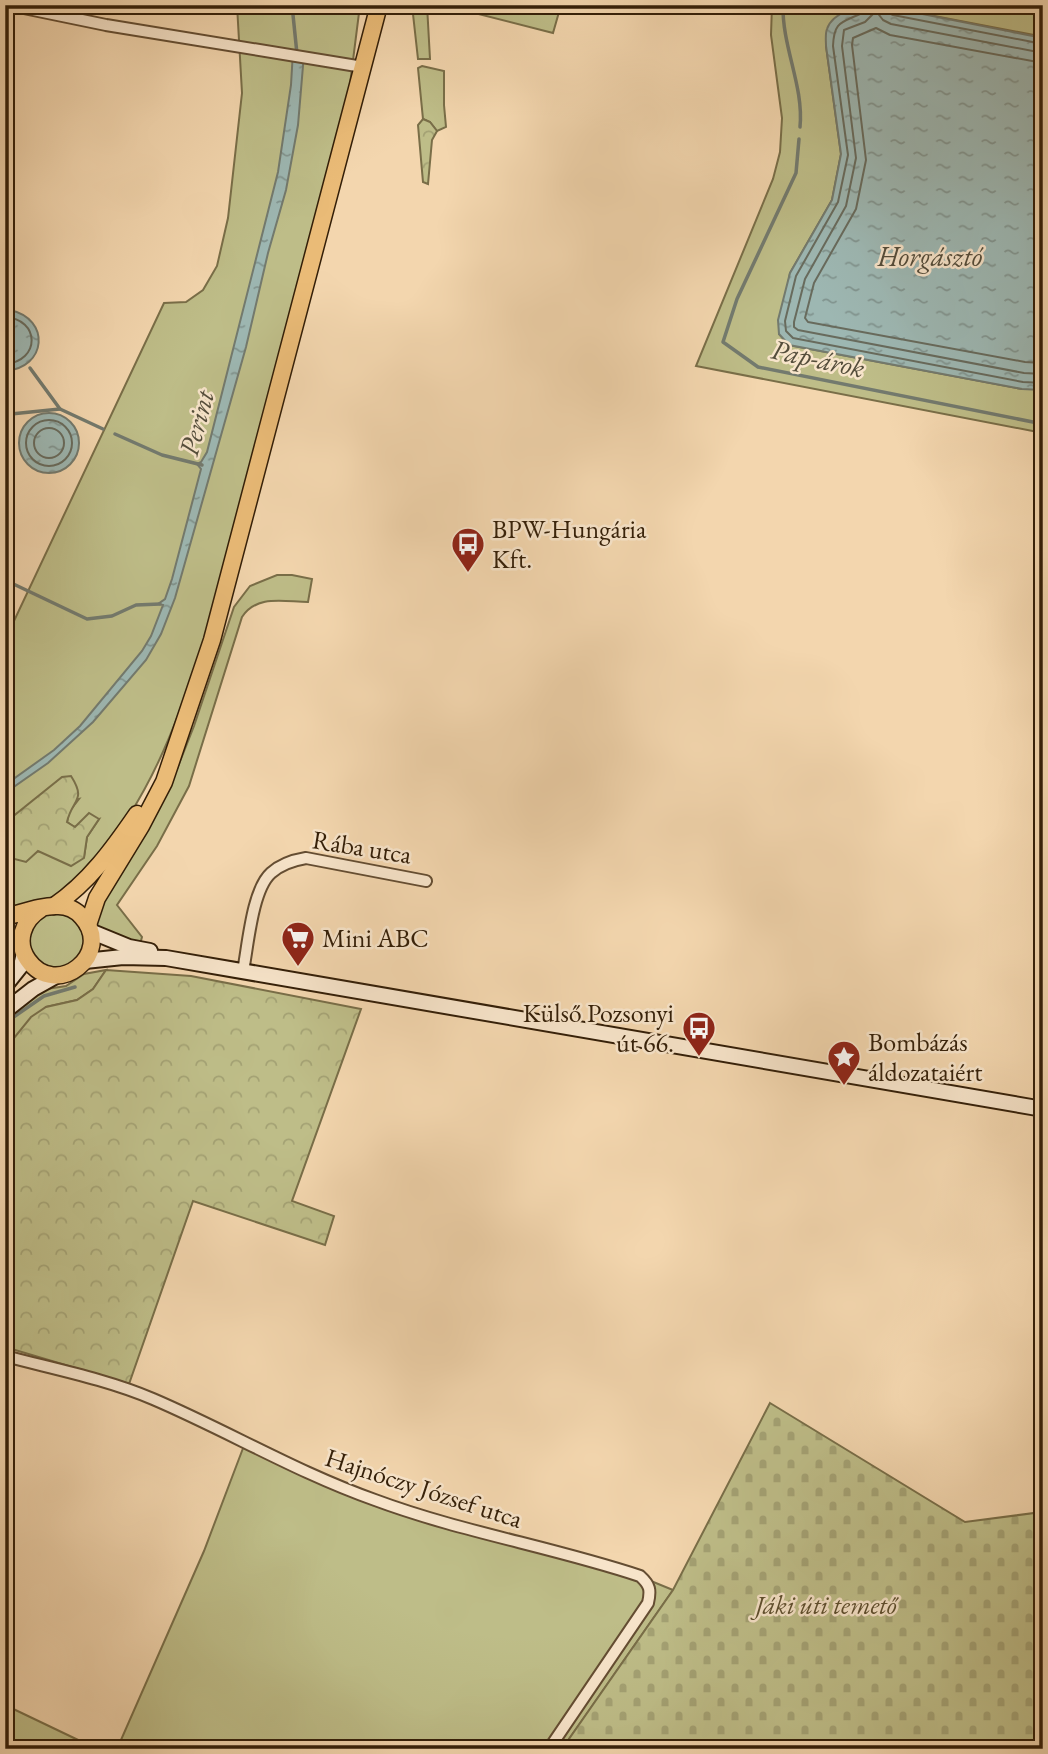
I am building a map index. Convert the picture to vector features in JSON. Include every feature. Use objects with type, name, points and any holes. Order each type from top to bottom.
[{"type":"main road","points":[[5,1010],[33,989],[58,975],[76,970],[85,961],[90,950],[89,928],[97,898],[160,791],[218,618],[379,5]]},
{"type":"main road","points":[[5,986],[20,966],[24,928],[31,917],[76,890],[91,876],[148,797],[183,729]]},
{"type":"main road","points":[[5,917],[48,907],[74,910],[89,928],[129,947],[195,963]]},
{"type":"main road","points":[[5,936],[23,950],[30,963],[40,971],[58,975]]},
{"type":"main road","points":[[85,961],[152,957],[195,963],[1043,1109]]},
{"type":"street","points":[[9,5],[106,25],[363,67]]},
{"type":"street","name":"Rába utca","points":[[243,971],[255,909],[265,880],[272,871],[291,861],[306,858],[426,881]]},
{"type":"street","name":"Hajnóczy József utca","points":[[5,1356],[150,1398],[293,1467],[373,1500],[464,1529],[640,1576],[647,1581],[651,1590],[649,1603],[549,1749]]},
{"type":"green space","points":[[237,5],[360,5],[349,92],[215,603],[182,706],[154,772],[137,803],[77,884],[64,893],[5,913],[5,862],[14,856],[33,852],[84,857],[87,837],[99,819],[74,827],[67,822],[69,812],[79,799],[11,817],[5,827],[5,640],[164,303],[186,302],[203,290],[217,266],[228,218],[242,93]]},
{"type":"green space","points":[[412,5],[427,5],[430,59],[418,59]]},
{"type":"green space","points":[[443,5],[561,5],[553,33]]},
{"type":"green space","points":[[772,5],[872,5],[854,9],[826,46],[841,154],[832,200],[790,273],[779,334],[789,345],[1022,389],[1043,388],[1043,433],[696,366],[773,179],[780,152],[782,118],[771,35]]},
{"type":"green space","points":[[877,5],[1043,5],[1043,38],[1039,36]]},
{"type":"green space","points":[[422,66],[444,71],[446,127],[437,131],[430,122],[423,119],[418,68]]},
{"type":"green space","points":[[423,119],[430,122],[437,131],[432,140],[428,184],[423,182],[418,125]]},
{"type":"green space","points":[[277,575],[312,579],[308,602],[263,602],[248,610],[242,617],[189,786],[157,846],[117,905],[142,937],[139,948],[96,929],[94,919],[177,769],[234,607],[250,586]]},
{"type":"green space","points":[[71,776],[78,795],[67,822],[75,827],[89,813],[99,819],[87,837],[84,858],[71,866],[38,851],[26,862],[11,858],[5,862],[5,827],[11,818],[62,777]]},
{"type":"green space","points":[[66,911],[86,932],[82,956],[61,969],[35,959],[30,949],[28,932],[42,914]]},
{"type":"green space","points":[[106,970],[93,989],[77,1000],[46,1007],[5,1049],[5,1017],[40,990],[66,986],[84,974]]},
{"type":"green space","points":[[106,970],[191,976],[361,1009],[292,1201],[334,1216],[325,1245],[193,1201],[129,1384],[5,1347],[5,1049],[31,1017],[46,1007],[77,1000],[93,989]]},
{"type":"green space","name":"Jáki úti temető","points":[[770,1403],[965,1522],[1042,1512],[1038,1594],[1043,1600],[1043,1749],[562,1749],[673,1590]]},
{"type":"green space","points":[[245,1443],[337,1486],[629,1572],[673,1590],[562,1749],[117,1749],[204,1551]]},
{"type":"green space","points":[[5,1705],[97,1749],[5,1749]]},
{"type":"water","name":"Horgásztó","points":[[877,5],[1043,38],[1041,390],[1022,389],[789,345],[779,334],[778,320],[790,273],[832,200],[841,154],[826,31],[830,23],[841,14],[855,8]]},
{"type":"water","points":[[293,51],[304,54],[298,125],[286,190],[246,347],[175,598],[161,634],[146,660],[93,722],[48,763],[5,793],[5,785],[54,750],[80,726],[142,651],[151,636],[163,605],[158,604],[165,599],[172,579],[201,469],[197,464],[207,452],[278,172],[291,85]]},
{"type":"water","points":[[5,311],[23,315],[32,323],[38,332],[39,343],[36,353],[29,361],[19,368],[5,371]]},
{"type":"water","points":[[43,413],[55,413],[71,421],[77,431],[77,455],[71,465],[55,473],[43,473],[27,465],[19,449],[19,437],[27,421]]},
{"type":"waterway","name":"Perint","points":[[292,5],[297,54]]},
{"type":"waterway","name":"Pap-árok","points":[[783,5],[786,36],[799,97],[800,127]]},
{"type":"waterway","name":"Pap-árok","points":[[799,139],[796,173],[737,299],[723,342],[758,367],[1043,424]]},
{"type":"waterway","points":[[30,368],[60,409],[103,429]]},
{"type":"waterway","points":[[11,414],[60,409]]},
{"type":"waterway","points":[[115,434],[162,455],[202,465]]},
{"type":"waterway","points":[[5,580],[87,619],[112,616],[136,605],[160,604]]},
{"type":"waterway","points":[[5,1023],[44,996],[75,987]]},
{"type":"place","name":"BPW-Hungária Kft.","points":[[468,574]]},
{"type":"place","name":"Mini ABC","points":[[298,968]]},
{"type":"place","name":"Külső Pozsonyi út 66.","points":[[699,1058]]},
{"type":"place","name":"Bombázás áldozataiért","points":[[844,1087]]}]
